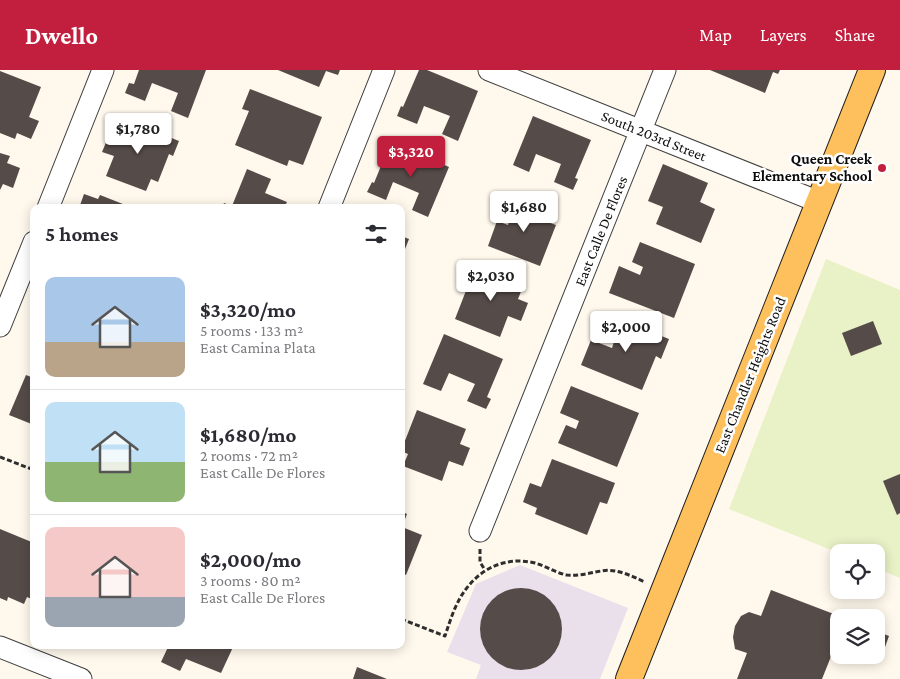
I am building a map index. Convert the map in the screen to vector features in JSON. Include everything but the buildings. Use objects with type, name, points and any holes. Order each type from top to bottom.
[{"type":"main road","name":"East Chandler Heights Road","points":[[629,679],[872,70]]},
{"type":"street","points":[[50,204],[103,70]]},
{"type":"street","points":[[331,204],[384,70]]},
{"type":"street","name":"South 203rd Street","points":[[489,70],[819,202]]},
{"type":"street","name":"East Calle De Flores","points":[[480,531],[665,70]]},
{"type":"street","points":[[0,326],[30,252]]},
{"type":"street","points":[[0,646],[80,679]]},
{"type":"path","points":[[0,457],[30,468]]},
{"type":"path","points":[[405,621],[445,636],[459,601],[468,586],[484,570],[498,564],[515,561],[534,563],[566,575],[582,575],[603,570],[622,572],[664,590]]},
{"type":"shaded area","points":[[520,565],[628,608],[600,679],[476,679],[481,665],[447,652],[476,584]]},
{"type":"green space","points":[[826,259],[900,290],[900,578],[885,572],[885,544],[830,544],[830,549],[729,509]]},
{"type":"place","name":"Queen Creek Elementary School","points":[[882,168]]}]
